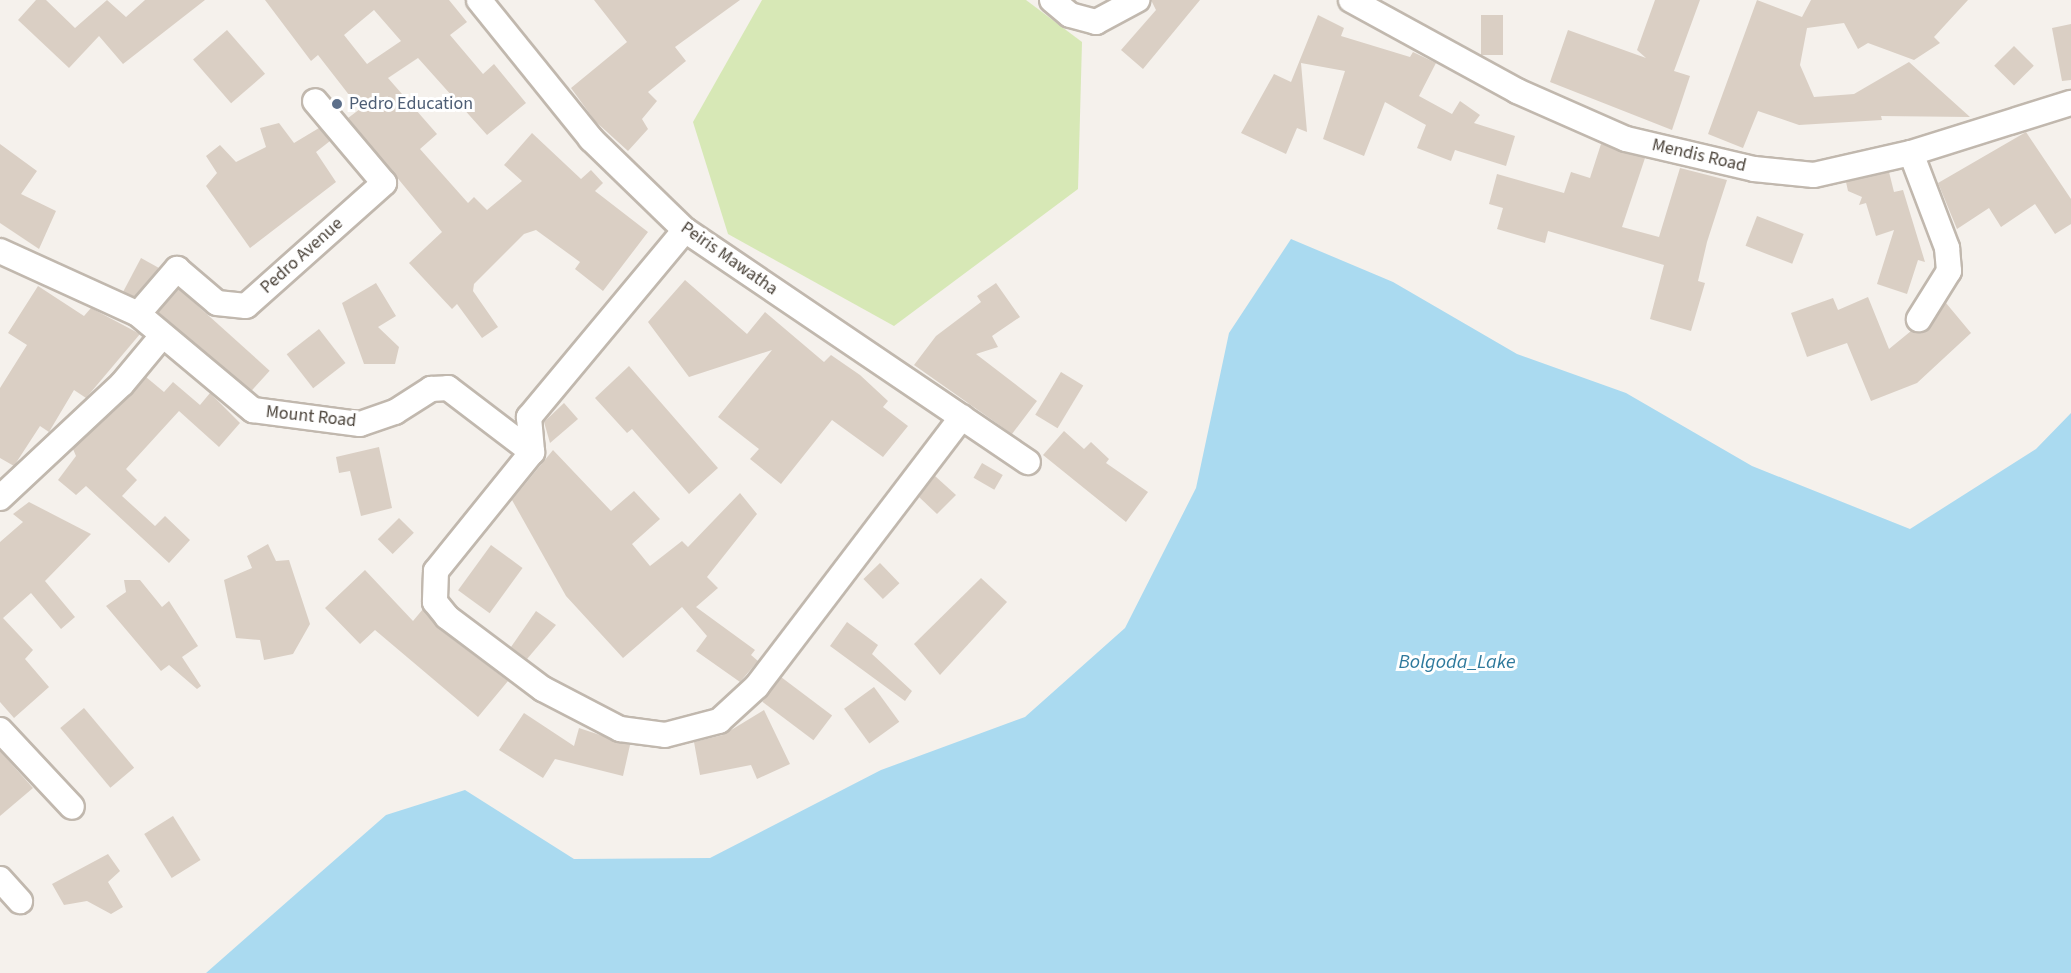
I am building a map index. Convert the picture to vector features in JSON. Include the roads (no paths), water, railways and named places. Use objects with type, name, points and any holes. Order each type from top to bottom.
[{"type":"street","name":"Peiris Mawatha","points":[[479,0],[591,139],[685,230],[1028,462]]},
{"type":"street","points":[[1061,7],[1096,21],[1137,0]]},
{"type":"street","name":"Mendis Road","points":[[1351,0],[1517,91],[1626,139],[1701,159],[1814,175],[1911,153],[2071,103]]},
{"type":"street","name":"Pedro Avenue","points":[[138,314],[177,269],[217,303],[246,306],[384,183],[315,101]]},
{"type":"street","points":[[1911,153],[1947,248],[1949,271],[1919,319]]},
{"type":"street","points":[[685,230],[529,417],[532,452],[436,571],[435,603],[543,689],[621,729],[665,735],[719,721],[757,686],[962,417]]},
{"type":"street","name":"Mount Road","points":[[0,251],[138,314],[161,337],[234,399],[269,416],[299,414],[360,424],[395,412],[431,389],[448,388],[532,452]]},
{"type":"street","points":[[0,498],[122,384],[161,337]]},
{"type":"street","points":[[0,730],[72,807]]},
{"type":"street","points":[[0,879],[20,901]]},
{"type":"water","name":"Bolgoda_Lake","points":[[1291,239],[1393,282],[1517,354],[1626,393],[1752,466],[1910,529],[2036,449],[2071,413],[2071,973],[206,973],[386,815],[465,790],[574,859],[710,858],[881,770],[1025,717],[1125,628],[1196,488],[1229,333]]},
{"type":"place","name":"Pedro Education","points":[[337,104]]}]
